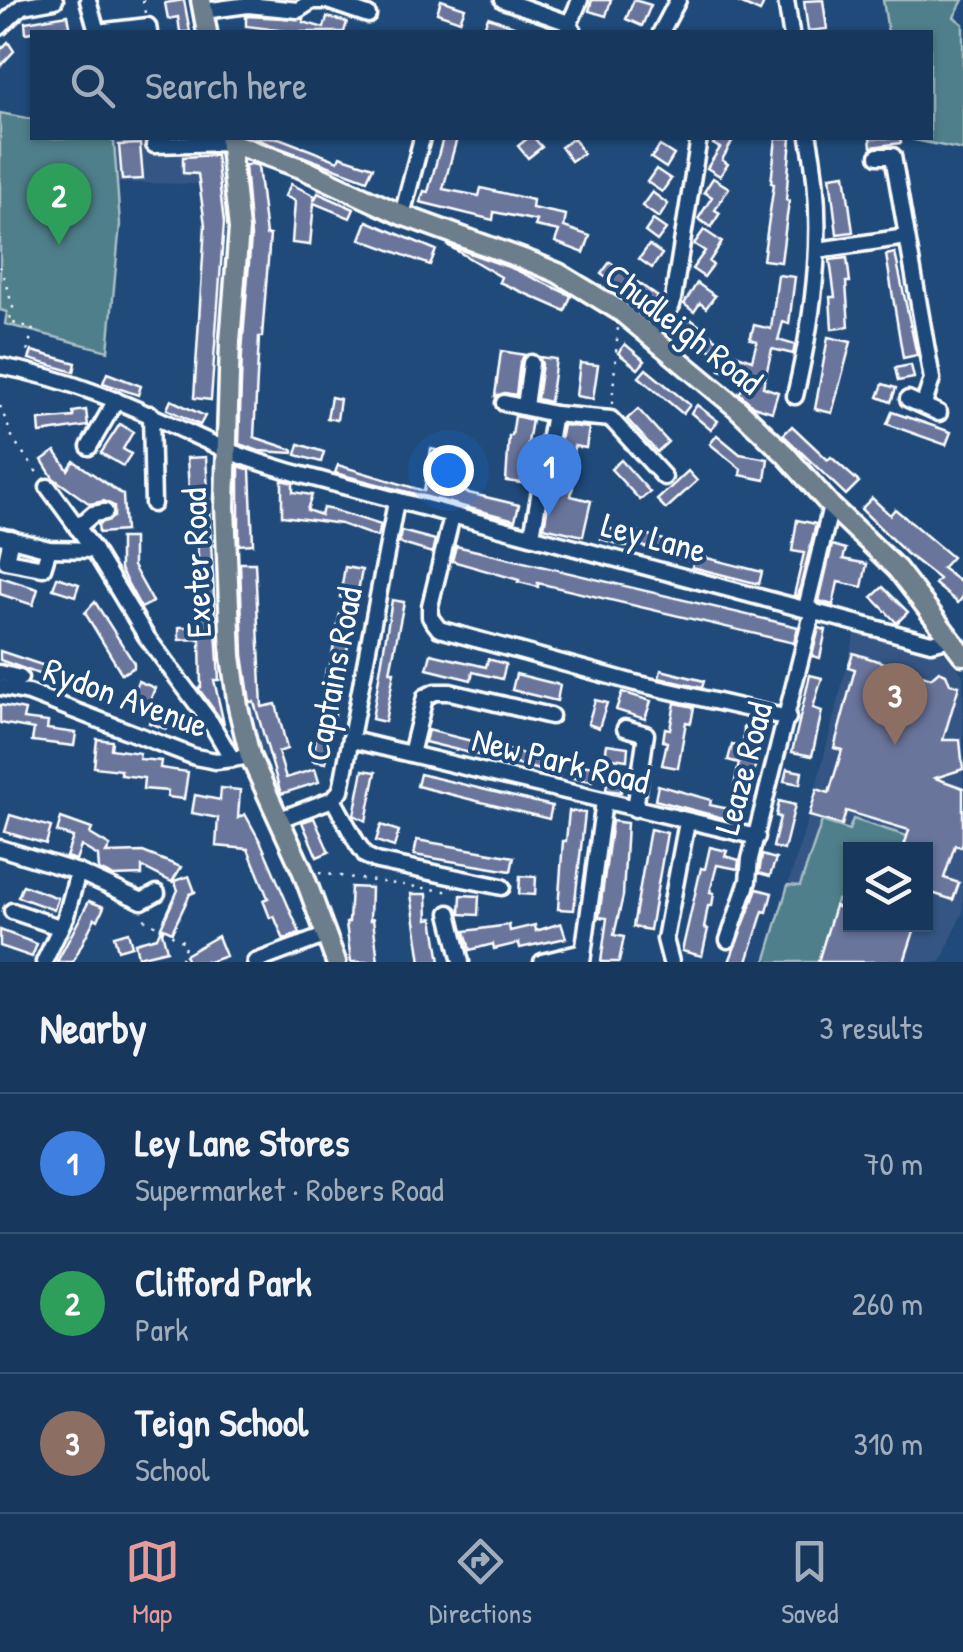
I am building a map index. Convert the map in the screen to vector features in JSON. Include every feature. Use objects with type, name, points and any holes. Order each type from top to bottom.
[{"type":"main road","name":"Chudleigh Road","points":[[230,140],[402,216],[534,262],[620,311],[737,408],[897,569],[963,655]]},
{"type":"main road","name":"Exeter Road","points":[[230,140],[239,229],[226,450],[232,656],[241,758],[280,819],[336,962]]},
{"type":"street","points":[[0,27],[22,6],[55,0]]},
{"type":"street","points":[[88,0],[96,30]]},
{"type":"street","points":[[504,0],[572,29],[580,0]]},
{"type":"street","points":[[662,30],[678,0]]},
{"type":"street","points":[[786,0],[790,30]]},
{"type":"street","points":[[202,6],[298,10],[312,1],[356,9],[368,16]]},
{"type":"street","points":[[114,30],[148,26],[149,30]]},
{"type":"street","points":[[154,145],[230,140]]},
{"type":"street","points":[[402,216],[421,140]]},
{"type":"street","points":[[651,335],[672,305],[699,140]]},
{"type":"street","points":[[795,396],[810,334],[818,250],[816,170],[809,140]]},
{"type":"street","points":[[878,156],[893,156],[932,380],[924,404]]},
{"type":"street","points":[[818,250],[906,237]]},
{"type":"street","points":[[525,406],[531,363]]},
{"type":"street","name":"Ley Lane","points":[[0,366],[82,386],[226,450],[396,502],[532,534],[931,644],[951,638]]},
{"type":"street","points":[[908,399],[939,412]]},
{"type":"street","points":[[89,447],[116,400]]},
{"type":"street","points":[[504,404],[611,420],[664,477]]},
{"type":"street","points":[[151,414],[152,504]]},
{"type":"street","points":[[532,534],[554,414]]},
{"type":"street","points":[[48,488],[94,550],[146,636],[241,758]]},
{"type":"street","name":"Captains Road","points":[[280,819],[333,799],[341,790],[396,502]]},
{"type":"street","name":"Leaze Road","points":[[728,940],[748,881],[788,718],[831,506]]},
{"type":"street","points":[[77,528],[93,514],[105,512]]},
{"type":"street","points":[[452,516],[430,606],[430,617],[439,628],[654,688],[788,718]]},
{"type":"street","points":[[49,549],[43,568],[6,560],[6,537],[49,549],[94,550]]},
{"type":"street","points":[[0,674],[20,678]]},
{"type":"street","name":"Rydon Avenue","points":[[0,686],[29,693],[194,756],[216,761],[241,758]]},
{"type":"street","points":[[411,754],[425,698],[435,692],[450,692],[551,716]]},
{"type":"street","points":[[625,728],[646,734],[635,809]]},
{"type":"street","name":"New Park Road","points":[[352,740],[757,837]]},
{"type":"street","points":[[333,799],[366,856],[502,888]]},
{"type":"street","points":[[542,962],[583,957],[604,801]]},
{"type":"street","points":[[672,962],[666,939],[687,822]]},
{"type":"street","points":[[0,848],[78,872],[142,900],[157,893]]},
{"type":"street","points":[[44,962],[66,916],[78,872]]},
{"type":"street","points":[[142,900],[144,919]]},
{"type":"street","points":[[12,911],[58,927]]},
{"type":"street","points":[[449,913],[461,962]]},
{"type":"street","points":[[255,962],[327,935]]},
{"type":"path","points":[[0,266],[13,307],[9,322],[34,328],[22,370]]},
{"type":"path","points":[[611,420],[620,311]]},
{"type":"path","points":[[0,406],[13,439],[48,488]]},
{"type":"path","points":[[302,870],[444,890],[449,913]]},
{"type":"path","points":[[144,919],[186,943],[180,962]]},
{"type":"shaded area","points":[[192,140],[200,153],[198,184],[117,183],[114,142]]},
{"type":"shaded area","points":[[856,630],[948,654],[963,675],[963,911],[941,962],[765,962],[809,815]]},
{"type":"shaded area","points":[[276,703],[289,750],[260,758],[242,705]]},
{"type":"green space","points":[[883,0],[963,0],[954,17],[963,24],[963,150],[915,140],[933,140],[933,30],[888,30]]},
{"type":"green space","points":[[0,113],[30,119],[30,140],[114,142],[120,224],[108,351],[5,324],[7,312],[0,310]]},
{"type":"green space","points":[[853,819],[907,836],[905,842],[843,842],[843,901],[837,900],[818,962],[765,962],[788,885],[800,886],[822,821],[849,830]]},
{"type":"building","points":[[184,0],[190,30],[180,30],[178,17],[168,19],[165,3]]},
{"type":"building","points":[[441,0],[465,8],[460,21],[437,13]]},
{"type":"building","points":[[592,0],[611,0],[606,16],[589,11]]},
{"type":"building","points":[[634,0],[651,5],[642,26],[626,19]]},
{"type":"building","points":[[733,0],[765,0],[760,12]]},
{"type":"building","points":[[823,0],[827,29],[808,30],[804,1]]},
{"type":"building","points":[[68,15],[70,26],[26,33],[25,22]]},
{"type":"building","points":[[246,16],[304,19],[303,22],[324,28],[327,17],[347,22],[345,30],[246,26]]},
{"type":"building","points":[[488,17],[525,30],[483,30]]},
{"type":"building","points":[[8,42],[14,51],[0,66],[0,50]]},
{"type":"building","points":[[258,140],[284,140],[338,161],[340,156],[373,167],[367,180]]},
{"type":"building","points":[[442,140],[456,140],[443,189],[479,196],[481,188],[533,200],[532,208],[566,215],[564,227],[590,236],[584,253],[555,242],[559,231],[535,226],[537,221],[494,212],[493,220],[420,202],[424,191],[428,192]]},
{"type":"building","points":[[526,140],[536,140],[542,147],[528,158],[518,146]]},
{"type":"building","points":[[575,140],[583,153],[571,161],[561,147]]},
{"type":"building","points":[[716,140],[733,140],[722,160],[728,164],[720,176],[707,168],[720,148],[713,144]]},
{"type":"building","points":[[776,140],[791,140],[786,200],[789,201],[781,262],[763,260],[774,184],[771,183]]},
{"type":"building","points":[[870,140],[901,143],[871,147]]},
{"type":"building","points":[[140,144],[143,179],[122,180],[119,145]]},
{"type":"building","points":[[660,146],[674,155],[666,168],[651,158]]},
{"type":"building","points":[[216,155],[224,223],[211,400],[194,398],[205,225],[198,174],[183,173],[183,157]]},
{"type":"building","points":[[245,165],[258,166],[266,235],[270,235],[254,437],[293,453],[259,451],[239,444],[251,237]]},
{"type":"building","points":[[656,169],[671,179],[662,192],[647,182]]},
{"type":"building","points":[[845,174],[853,232],[837,234],[830,176]]},
{"type":"building","points":[[713,178],[729,188],[715,210],[720,213],[711,227],[698,219],[712,197],[704,192]]},
{"type":"building","points":[[291,184],[315,196],[314,201],[318,193],[354,209],[350,218],[314,203],[310,245],[292,243],[295,201],[285,196]]},
{"type":"building","points":[[652,192],[668,204],[659,218],[642,206]]},
{"type":"building","points":[[653,220],[666,229],[657,241],[645,232]]},
{"type":"building","points":[[367,221],[436,250],[430,265],[360,239]]},
{"type":"building","points":[[704,230],[722,242],[704,277],[692,269],[705,251],[694,244]]},
{"type":"building","points":[[447,245],[568,294],[571,296],[565,311],[499,282],[501,277]]},
{"type":"building","points":[[649,245],[662,254],[652,268],[639,259]]},
{"type":"building","points":[[895,253],[917,355],[903,358],[886,255]]},
{"type":"building","points":[[847,258],[849,327],[832,329],[830,297],[835,297],[830,260]]},
{"type":"building","points":[[610,262],[658,297],[649,309],[601,274]]},
{"type":"building","points":[[778,275],[795,277],[789,324],[783,322],[778,340],[795,345],[793,354],[772,349],[763,387],[778,392],[772,412],[753,406],[739,393],[751,380],[720,370],[727,351],[752,360],[757,341],[750,339],[754,325],[771,329]]},
{"type":"building","points":[[697,283],[715,296],[706,308],[700,303],[694,312],[684,304]]},
{"type":"building","points":[[688,317],[719,341],[711,350],[680,328]]},
{"type":"building","points":[[828,337],[851,342],[832,413],[815,409]]},
{"type":"building","points":[[625,344],[645,361],[638,369],[618,353]]},
{"type":"building","points":[[32,351],[76,363],[74,372],[29,359]]},
{"type":"building","points":[[501,351],[525,355],[520,362],[516,395],[495,396]]},
{"type":"building","points":[[539,357],[556,359],[550,402],[537,399],[542,364]]},
{"type":"building","points":[[580,363],[598,365],[593,399],[576,396]]},
{"type":"building","points":[[911,365],[914,378],[898,381],[895,368]]},
{"type":"building","points":[[646,369],[690,405],[683,414],[639,377]]},
{"type":"building","points":[[107,373],[141,386],[138,395],[103,383]]},
{"type":"building","points":[[883,384],[896,388],[891,402],[878,397]]},
{"type":"building","points":[[331,397],[340,399],[337,420],[327,418]]},
{"type":"building","points":[[171,400],[205,416],[200,425],[167,409]]},
{"type":"building","points":[[697,405],[718,421],[711,430],[691,413]]},
{"type":"building","points":[[638,409],[668,442],[657,452],[627,419]]},
{"type":"building","points":[[86,410],[88,426],[40,433],[39,420],[74,417],[73,412]]},
{"type":"building","points":[[892,412],[951,432],[946,445],[887,424]]},
{"type":"building","points":[[515,416],[532,420],[521,483],[506,481],[509,436]]},
{"type":"building","points":[[120,424],[133,432],[123,449],[131,454],[123,466],[101,453]]},
{"type":"building","points":[[563,425],[589,428],[586,448],[574,446],[570,475],[575,476],[571,496],[591,501],[583,536],[544,527]]},
{"type":"building","points":[[792,426],[828,460],[831,457],[859,482],[846,495],[783,435]]},
{"type":"building","points":[[717,435],[740,454],[768,459],[765,480],[740,475],[741,469],[710,444]]},
{"type":"building","points":[[299,444],[324,452],[321,462],[296,455]]},
{"type":"building","points":[[431,449],[440,451],[435,485],[519,505],[515,520],[335,473],[338,465],[424,491]]},
{"type":"building","points":[[55,451],[68,470],[74,461],[123,495],[125,531],[99,533],[98,524],[114,517],[114,506],[104,501],[90,504],[53,478],[42,460]]},
{"type":"building","points":[[206,457],[219,680],[214,680],[224,724],[198,688],[200,639],[179,640],[179,627],[198,627],[194,583],[199,583],[196,523],[191,523],[187,458]]},
{"type":"building","points":[[621,460],[650,492],[640,500],[611,469]]},
{"type":"building","points":[[239,466],[250,470],[253,544],[239,545]]},
{"type":"building","points":[[688,471],[697,481],[666,509],[657,500]]},
{"type":"building","points":[[282,480],[293,483],[293,492],[312,495],[307,510],[321,515],[323,508],[333,510],[381,525],[377,537],[341,524],[282,516]]},
{"type":"building","points":[[872,498],[890,515],[895,509],[952,557],[942,568],[963,584],[963,597],[958,603],[935,584],[939,579],[861,509]]},
{"type":"building","points":[[797,520],[816,524],[798,596],[794,595],[804,553],[792,551]]},
{"type":"building","points":[[605,527],[630,535],[627,547],[601,539]]},
{"type":"building","points":[[401,531],[435,540],[432,553],[399,543]]},
{"type":"building","points":[[636,531],[692,549],[689,561],[632,543]]},
{"type":"building","points":[[120,538],[133,538],[133,566],[153,602],[141,608],[120,569]]},
{"type":"building","points":[[832,545],[846,549],[843,559],[867,564],[862,587],[838,582],[833,605],[819,601]]},
{"type":"building","points":[[456,546],[798,627],[794,643],[538,583],[538,587],[518,582],[452,561]]},
{"type":"building","points":[[695,555],[762,572],[759,584],[692,567]]},
{"type":"building","points":[[240,563],[255,563],[262,707],[276,704],[287,749],[278,752],[286,778],[315,769],[319,782],[281,794],[254,702],[250,702],[243,655]]},
{"type":"building","points":[[345,567],[362,570],[326,763],[313,761],[326,669],[329,670],[343,598],[340,597]]},
{"type":"building","points":[[0,577],[38,589],[33,605],[0,594]]},
{"type":"building","points":[[57,577],[79,584],[75,596],[53,589]]},
{"type":"building","points":[[883,587],[908,612],[897,623],[872,597]]},
{"type":"building","points":[[392,600],[404,602],[385,722],[372,719]]},
{"type":"building","points":[[95,602],[134,663],[122,674],[85,613]]},
{"type":"building","points":[[819,628],[826,630],[820,658],[812,656]]},
{"type":"building","points":[[0,651],[45,666],[41,675],[0,660]]},
{"type":"building","points":[[853,653],[931,678],[939,671],[946,674],[950,684],[959,686],[943,740],[960,740],[963,769],[935,778],[963,788],[963,842],[961,847],[955,845],[944,878],[959,883],[953,900],[933,893],[933,842],[905,842],[909,830],[846,811],[842,825],[809,816],[817,789],[829,793],[842,750],[834,748],[855,669],[848,667]]},
{"type":"building","points":[[431,654],[486,667],[488,659],[506,664],[502,679],[473,672],[471,680],[427,669]]},
{"type":"building","points":[[661,670],[704,681],[702,688],[659,678]]},
{"type":"building","points":[[516,674],[560,685],[557,701],[512,690]]},
{"type":"building","points":[[810,675],[822,678],[813,708],[822,711],[812,756],[792,752]]},
{"type":"building","points":[[138,681],[155,688],[148,706],[131,699]]},
{"type":"building","points":[[622,692],[651,701],[645,719],[616,710]]},
{"type":"building","points":[[595,700],[607,703],[599,728],[588,724]]},
{"type":"building","points":[[675,703],[694,707],[691,723],[686,722],[678,768],[662,765],[667,742],[663,741],[665,728],[670,729]]},
{"type":"building","points":[[156,704],[174,711],[166,729],[149,723]]},
{"type":"building","points":[[0,705],[25,710],[23,719],[48,722],[47,729],[76,733],[74,746],[32,741],[34,729],[0,723]]},
{"type":"building","points":[[744,727],[764,729],[742,823],[655,800],[658,785],[729,809],[739,763],[728,760],[732,745],[743,747]]},
{"type":"building","points":[[428,730],[563,764],[560,775],[425,742]]},
{"type":"building","points":[[97,739],[112,741],[111,749],[140,753],[139,759],[161,761],[160,768],[188,772],[184,799],[167,797],[168,791],[143,789],[144,778],[94,767]]},
{"type":"building","points":[[607,744],[628,747],[627,760],[605,757]]},
{"type":"building","points":[[574,764],[594,767],[592,781],[572,778]]},
{"type":"building","points":[[787,769],[802,772],[800,784],[784,781]]},
{"type":"building","points":[[363,770],[376,772],[366,821],[354,815]]},
{"type":"building","points":[[420,774],[552,806],[549,819],[417,786]]},
{"type":"building","points":[[608,776],[623,778],[621,792],[606,790]]},
{"type":"building","points":[[221,788],[240,790],[238,818],[245,814],[262,845],[300,933],[284,940],[274,916],[270,918],[263,900],[268,898],[248,849],[216,846],[218,818],[192,813],[195,795],[220,800]]},
{"type":"building","points":[[779,801],[795,805],[784,850],[773,847],[780,817],[776,816]]},
{"type":"building","points":[[569,811],[585,813],[574,910],[558,909]]},
{"type":"building","points":[[10,815],[51,827],[46,844],[5,832]]},
{"type":"building","points":[[61,818],[92,829],[90,834],[110,846],[106,853],[143,852],[181,867],[172,882],[142,867],[142,875],[112,876],[99,870],[98,856],[81,846],[76,860],[66,857],[73,837],[57,832]]},
{"type":"building","points":[[314,818],[329,852],[317,857],[302,822]]},
{"type":"building","points":[[612,821],[627,823],[623,896],[614,935],[624,937],[619,962],[601,962],[607,918],[599,917]]},
{"type":"building","points":[[381,825],[399,831],[394,847],[376,841]]},
{"type":"building","points":[[650,829],[667,833],[650,930],[633,927]]},
{"type":"building","points":[[417,840],[514,857],[511,871],[414,855]]},
{"type":"building","points":[[710,847],[727,851],[725,856],[739,860],[738,869],[717,865],[702,956],[682,951],[701,868],[705,869]]},
{"type":"building","points":[[762,855],[776,859],[770,876],[759,873]]},
{"type":"building","points":[[189,876],[195,892],[190,894],[172,932],[161,927],[178,890],[174,881]]},
{"type":"building","points":[[520,876],[536,877],[535,895],[519,894]]},
{"type":"building","points":[[23,885],[58,898],[54,910],[18,897]]},
{"type":"building","points":[[351,887],[371,888],[370,920],[373,919],[378,962],[351,962],[346,923]]},
{"type":"building","points":[[757,889],[772,893],[767,912],[763,911],[747,962],[729,962]]},
{"type":"building","points":[[411,894],[427,894],[428,919],[433,918],[440,962],[421,962]]},
{"type":"building","points":[[461,895],[479,896],[478,915],[460,914]]},
{"type":"building","points":[[89,901],[104,907],[98,920],[95,918],[73,962],[57,962]]},
{"type":"building","points":[[835,906],[843,909],[843,932],[914,932],[904,962],[818,962]]},
{"type":"building","points":[[561,923],[566,938],[520,948],[519,943],[494,949],[493,944],[470,950],[465,931],[509,925],[510,931],[535,925],[536,931]]},
{"type":"building","points":[[161,928],[167,950],[138,957],[135,943],[157,937]]},
{"type":"building","points":[[0,930],[37,944],[32,957],[0,946]]},
{"type":"building","points":[[128,932],[132,946],[118,950],[114,936]]},
{"type":"building","points":[[218,936],[226,956],[209,962],[188,962],[185,955]]},
{"type":"place","name":"Clifford Park","points":[[59,245]]},
{"type":"place","name":"Ley Lane Stores","points":[[549,516]]},
{"type":"place","name":"Teign School","points":[[895,745]]}]
